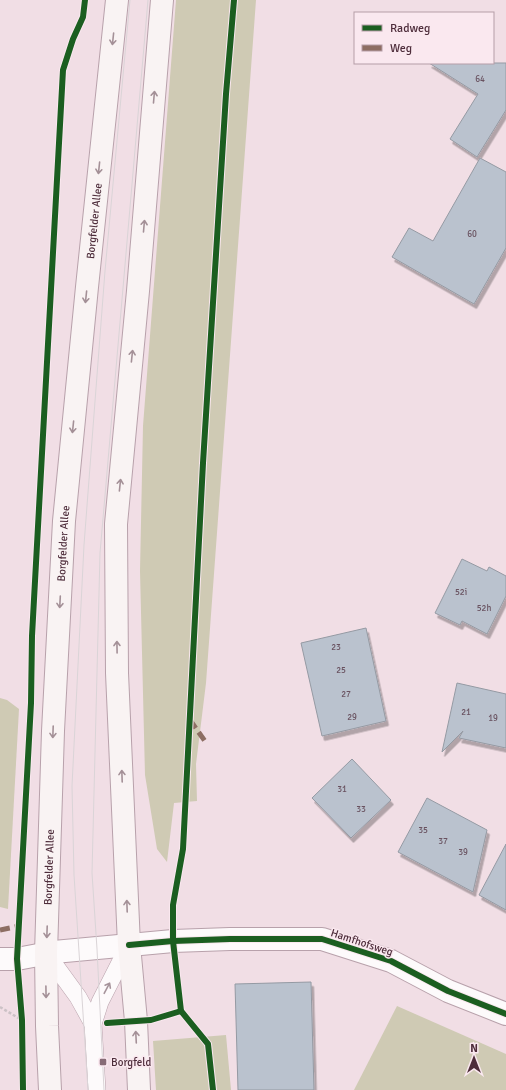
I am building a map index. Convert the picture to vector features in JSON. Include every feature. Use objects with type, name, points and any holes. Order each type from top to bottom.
[{"type":"main road","name":"Borgfelder Allee","points":[[50,1090],[46,953],[53,731],[64,521],[117,0]]},
{"type":"main road","points":[[139,1090],[136,1021],[129,945],[117,673],[116,524],[139,283],[162,0]]},
{"type":"street","name":"Hamfhofsweg","points":[[0,959],[17,959],[46,953],[173,941],[230,939],[322,939],[390,961],[448,991],[506,1014]]},
{"type":"lane","points":[[96,1090],[93,1024],[100,1002],[129,945]]},
{"type":"lane","points":[[46,953],[78,997],[93,1024]]},
{"type":"path","points":[[213,1090],[208,1044],[181,1011],[173,941],[173,905],[183,849],[203,463],[226,94],[234,0]]},
{"type":"path","points":[[0,1007],[22,1020]]},
{"type":"path","points":[[159,1018],[181,1011]]},
{"type":"shaded area","points":[[176,0],[256,0],[206,683],[196,764],[197,801],[174,803],[167,862],[157,849],[145,775],[140,571],[143,426]]},
{"type":"shaded area","points":[[0,698],[7,700],[19,709],[8,909],[0,907]]},
{"type":"shaded area","points":[[397,1006],[506,1054],[506,1090],[354,1090]]},
{"type":"shaded area","points":[[226,1035],[231,1090],[156,1090],[153,1041]]},
{"type":"building","points":[[506,63],[506,110],[477,157],[450,139],[478,94],[431,64]]},
{"type":"building","points":[[480,158],[506,172],[506,248],[474,304],[392,257],[409,228],[433,241]]},
{"type":"building","points":[[462,559],[487,571],[489,567],[506,576],[506,596],[487,634],[462,621],[460,625],[435,613]]},
{"type":"building","points":[[366,628],[386,721],[322,736],[301,643]]},
{"type":"building","points":[[457,683],[506,694],[506,748],[459,738],[463,731],[442,752]]},
{"type":"building","points":[[352,759],[391,800],[351,838],[312,798]]},
{"type":"building","points":[[427,798],[487,830],[473,892],[398,852]]},
{"type":"building","points":[[506,844],[506,910],[479,895]]},
{"type":"building","points":[[311,982],[314,1090],[238,1090],[235,984]]},
{"type":"tram line","points":[[88,1090],[74,875],[72,786],[84,545],[105,271],[130,0]]},
{"type":"tram line","points":[[104,1090],[92,873],[100,553],[148,0]]},
{"type":"marked path","points":[[190,720],[207,744]]},
{"type":"marked path","points":[[0,930],[19,926]]},
{"type":"cycle path","points":[[23,1090],[22,1020],[17,959],[31,703],[32,636],[63,70],[73,39],[83,17],[85,0]]},
{"type":"cycle path","points":[[213,1090],[208,1044],[181,1011],[173,941],[173,905],[183,849],[203,463],[226,94],[234,0]]},
{"type":"cycle path","points":[[129,945],[173,941],[230,939],[322,939],[391,961],[448,991],[506,1014]]},
{"type":"cycle path","points":[[107,1023],[151,1020],[181,1011]]},
{"type":"place","name":"Borgfeld","points":[[103,1062]]}]
